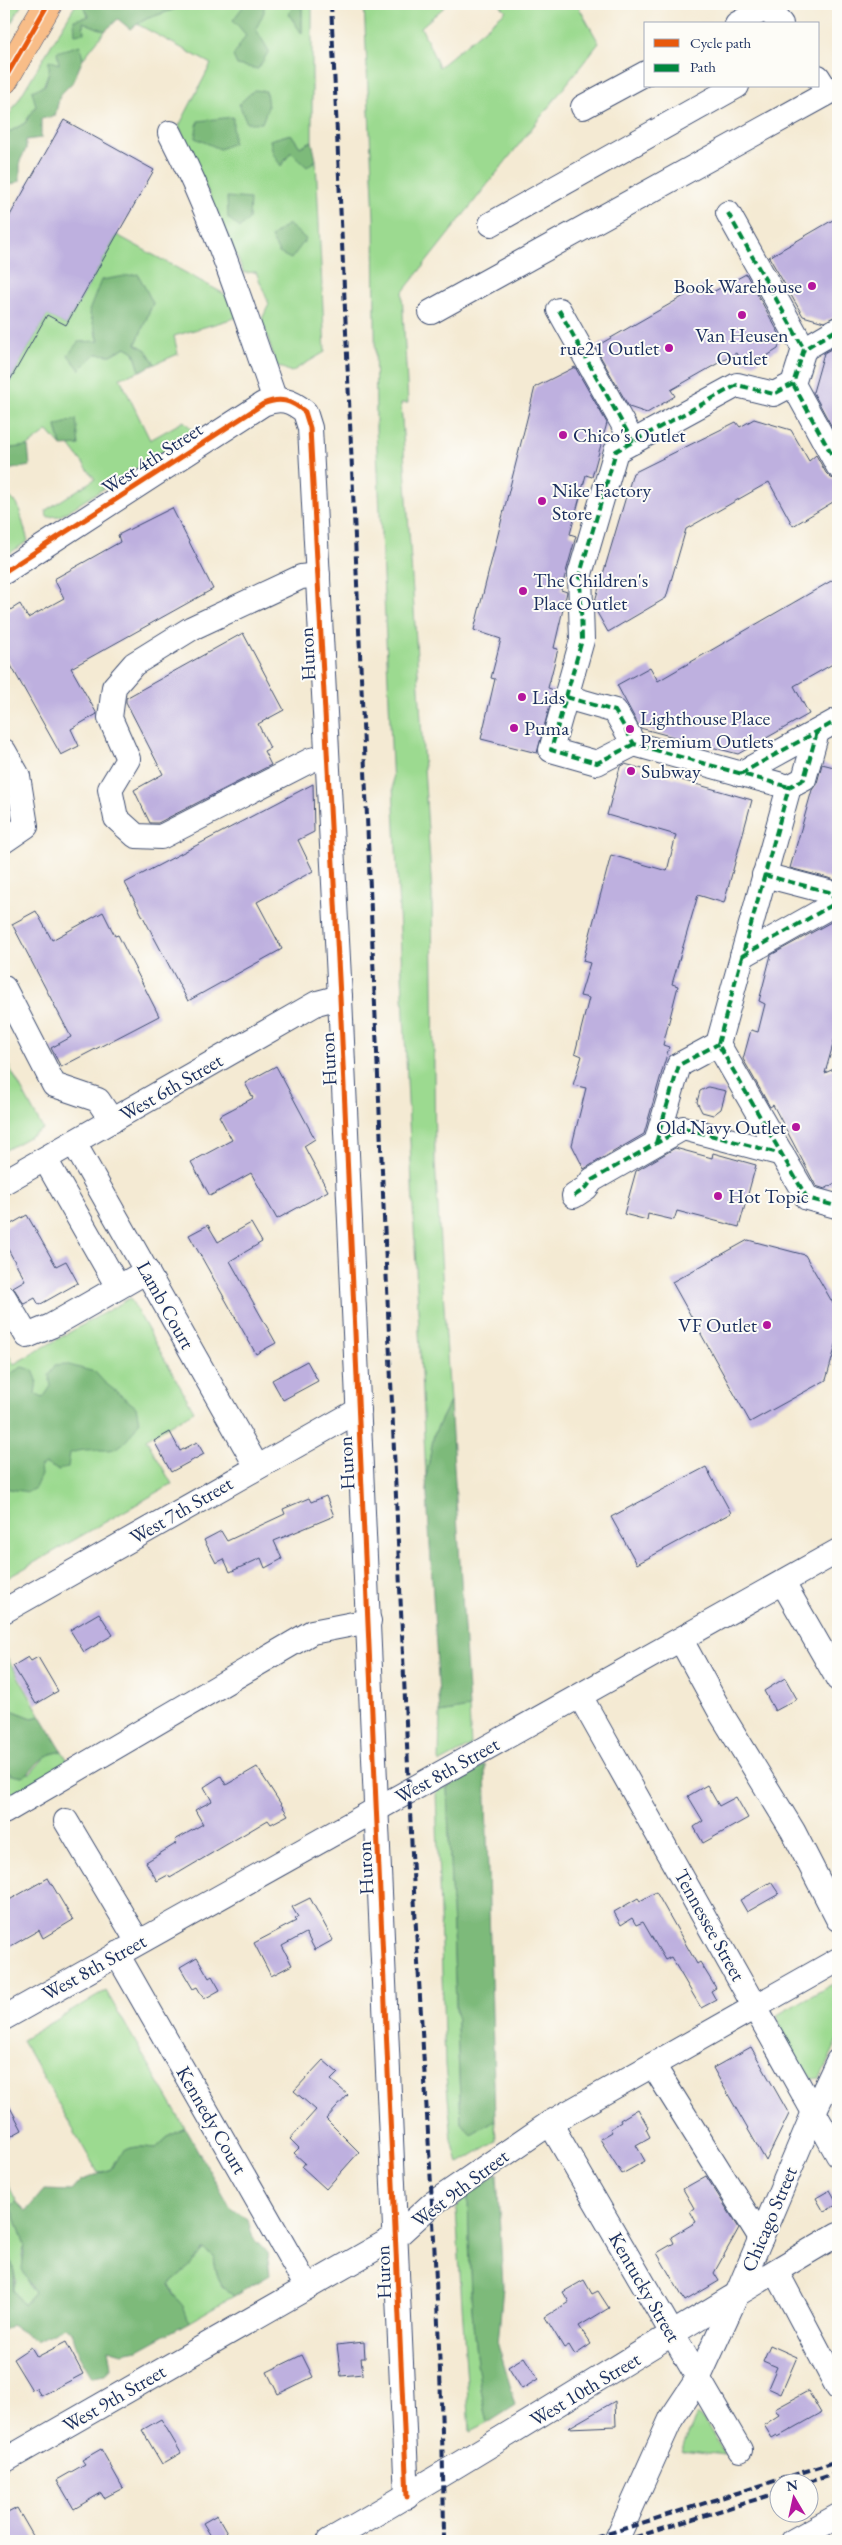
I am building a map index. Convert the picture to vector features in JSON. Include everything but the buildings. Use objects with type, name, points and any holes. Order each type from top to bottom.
[{"type":"main road","points":[[4,80],[48,4]]},
{"type":"street","points":[[742,22],[770,12]]},
{"type":"street","points":[[584,107],[644,74]]},
{"type":"street","points":[[432,312],[828,93],[820,80]]},
{"type":"street","points":[[491,224],[733,88]]},
{"type":"street","points":[[170,133],[200,192],[275,400]]},
{"type":"street","points":[[728,213],[804,349]]},
{"type":"street","points":[[559,310],[633,442]]},
{"type":"street","points":[[817,732],[804,779],[789,787],[634,744],[597,763],[551,750],[582,640],[580,574],[616,451],[737,385],[774,394],[793,384],[804,349],[838,329]]},
{"type":"street","points":[[793,384],[838,466]]},
{"type":"street","name":"Huron","points":[[275,400],[285,400],[305,412],[310,428],[340,997],[378,1810],[407,2497]]},
{"type":"street","name":"West 4th Street","points":[[4,572],[263,404],[275,400]]},
{"type":"street","points":[[318,575],[301,577],[192,628],[134,664],[114,686],[110,718],[128,759],[110,789],[116,818],[136,836],[161,837],[311,760],[327,756]]},
{"type":"street","points":[[566,697],[615,711],[634,744]]},
{"type":"street","points":[[740,774],[838,720]]},
{"type":"street","points":[[4,751],[18,776],[26,826],[4,841]]},
{"type":"street","points":[[789,787],[718,1044],[807,1198],[836,1206]]},
{"type":"street","points":[[742,956],[837,904],[829,892],[764,875]]},
{"type":"street","points":[[4,988],[54,1085],[98,1100],[112,1121]]},
{"type":"street","name":"West 6th Street","points":[[4,1182],[317,1003],[340,997]]},
{"type":"street","points":[[656,1143],[679,1065],[718,1044]]},
{"type":"street","points":[[574,1196],[586,1188],[592,1180],[683,1128],[782,1154]]},
{"type":"street","name":"Lamb Court","points":[[74,1143],[257,1467]]},
{"type":"street","points":[[44,1159],[118,1287]]},
{"type":"street","points":[[4,1297],[27,1336],[51,1326],[147,1271]]},
{"type":"street","name":"West 7th Street","points":[[4,1612],[359,1410]]},
{"type":"street","name":"West 8th Street","points":[[4,2018],[838,1551]]},
{"type":"street","points":[[783,1583],[838,1679]]},
{"type":"street","points":[[4,1812],[312,1632],[369,1621]]},
{"type":"street","points":[[681,1640],[722,1715],[793,1831],[838,1919]]},
{"type":"street","name":"Tennessee Street","points":[[580,1696],[838,2155]]},
{"type":"street","points":[[66,1821],[138,1942]]},
{"type":"street","name":"Kennedy Court","points":[[117,1954],[307,2286]]},
{"type":"street","name":"West 9th Street","points":[[4,2461],[397,2236],[432,2204],[550,2123],[838,1960]]},
{"type":"street","name":"Chicago Street","points":[[616,2541],[671,2419],[699,2377],[838,2061]]},
{"type":"street","points":[[653,2065],[761,2238]]},
{"type":"street","name":"Kentucky Street","points":[[550,2123],[740,2450]]},
{"type":"street","name":"West 10th Street","points":[[329,2541],[407,2497],[672,2335],[738,2292],[838,2234]]},
{"type":"street","points":[[776,2271],[838,2388]]},
{"type":"street","name":"Chicago Street","points":[[634,2541],[688,2424],[699,2377]]},
{"type":"street","points":[[793,2541],[838,2516]]},
{"type":"green space","points":[[4,4],[22,4],[4,36]]},
{"type":"green space","points":[[76,4],[82,4],[89,17],[83,22],[105,31],[83,59],[79,46],[49,71],[36,106],[25,123],[4,135],[4,124]]},
{"type":"green space","points":[[82,4],[181,4],[181,7],[146,19],[130,29],[118,19],[105,31],[83,22],[84,33],[75,34],[74,20],[89,16]]},
{"type":"green space","points":[[181,4],[294,4],[289,15],[302,33],[302,4],[312,4],[312,141],[300,147],[291,134],[270,140],[282,165],[291,152],[307,166],[316,160],[325,352],[291,372],[276,365],[262,319],[269,304],[256,272],[244,273],[179,126],[211,64],[137,24],[180,7]]},
{"type":"green space","points":[[245,4],[264,4],[264,12],[256,29],[269,51],[258,69],[237,65],[233,56],[246,35],[233,20]]},
{"type":"green space","points":[[294,4],[302,4],[302,34],[289,14]]},
{"type":"green space","points":[[364,4],[448,4],[421,27],[439,67],[506,11],[499,4],[577,4],[599,43],[402,293],[408,403],[401,403],[432,894],[435,1161],[450,1402],[434,1434],[426,1478],[376,429],[374,218]]},
{"type":"green space","points":[[80,45],[83,59],[73,82],[60,95],[55,116],[41,119],[41,138],[26,140],[26,149],[20,161],[20,181],[8,186],[4,191],[6,159],[4,135],[25,123],[36,106],[32,91],[45,85],[49,71],[49,60],[59,64],[57,52]]},
{"type":"green space","points":[[254,90],[266,91],[268,107],[262,123],[247,123],[239,104]]},
{"type":"green space","points":[[233,117],[233,143],[220,149],[195,138],[198,121]]},
{"type":"green space","points":[[291,134],[300,147],[312,141],[316,160],[307,167],[291,152],[281,166],[273,154],[270,140]]},
{"type":"green space","points":[[227,197],[250,199],[249,219],[240,228],[228,218]]},
{"type":"green space","points":[[288,224],[306,239],[291,259],[279,253],[271,237]]},
{"type":"green space","points":[[117,235],[228,296],[238,317],[174,336],[178,354],[155,364],[146,350],[136,344],[153,303],[95,332],[99,341],[96,354],[111,355],[126,347],[134,352],[140,371],[120,378],[150,440],[184,421],[194,432],[60,516],[47,517],[46,510],[95,479],[69,445],[79,445],[56,426],[61,446],[48,431],[28,446],[4,449],[4,391],[47,315],[66,325]]},
{"type":"green space","points":[[138,274],[153,303],[136,344],[146,350],[155,364],[140,371],[134,352],[126,347],[111,355],[96,354],[80,370],[68,355],[78,342],[99,341],[89,311],[101,280]]},
{"type":"green space","points":[[76,419],[79,445],[61,446],[56,426]]},
{"type":"green space","points":[[28,446],[30,466],[6,470],[4,449]]},
{"type":"green space","points":[[4,491],[18,505],[28,541],[4,557]]},
{"type":"green space","points":[[4,1057],[43,1129],[4,1151]]},
{"type":"green space","points":[[130,1298],[194,1411],[146,1439],[172,1484],[4,1580],[4,1347],[14,1364]]},
{"type":"green space","points":[[65,1364],[95,1372],[104,1382],[136,1407],[139,1422],[123,1444],[116,1448],[109,1450],[83,1450],[70,1453],[68,1467],[58,1470],[46,1464],[40,1467],[41,1475],[35,1488],[28,1492],[4,1488],[4,1377],[22,1367],[33,1370],[37,1380],[35,1394],[43,1398],[51,1386],[49,1375],[55,1365]]},
{"type":"green space","points":[[450,1402],[469,1708],[440,1713],[426,1478],[434,1434]]},
{"type":"green space","points":[[4,1652],[41,1716],[32,1718],[14,1711],[4,1715]]},
{"type":"green space","points":[[469,1708],[471,1746],[439,1763],[440,1713]]},
{"type":"green space","points":[[14,1711],[32,1718],[41,1716],[62,1751],[49,1755],[28,1773],[19,1776],[12,1775],[4,1770],[4,1715]]},
{"type":"green space","points":[[62,1751],[71,1766],[4,1805],[4,1770],[11,1775],[31,1773],[47,1755]]},
{"type":"green space","points":[[485,1765],[495,2120],[471,2134],[461,2123],[447,1787]]},
{"type":"green space","points":[[447,1787],[461,2123],[471,2134],[495,2120],[496,2141],[458,2164],[452,2140],[445,2065],[436,1792]]},
{"type":"green space","points":[[838,1981],[838,2040],[820,2078],[812,2079],[800,2066],[790,2049],[777,2015]]},
{"type":"green space","points":[[106,1991],[185,2128],[169,2136],[156,2148],[134,2147],[124,2151],[111,2169],[98,2173],[22,2040]]},
{"type":"green space","points":[[185,2128],[230,2207],[248,2220],[253,2238],[267,2253],[270,2275],[234,2296],[219,2279],[214,2257],[204,2249],[191,2265],[169,2284],[172,2293],[183,2306],[189,2322],[138,2350],[122,2353],[108,2349],[111,2366],[105,2375],[92,2377],[79,2355],[72,2332],[64,2327],[37,2341],[11,2325],[4,2330],[4,2249],[13,2269],[15,2279],[13,2290],[24,2305],[34,2293],[22,2269],[25,2245],[11,2206],[17,2202],[26,2211],[44,2190],[71,2191],[80,2181],[111,2169],[124,2151],[134,2147],[156,2148],[169,2136]]},
{"type":"green space","points":[[497,2174],[503,2286],[498,2345],[516,2405],[488,2423],[474,2338],[470,2280],[468,2193]]},
{"type":"green space","points":[[4,2177],[17,2202],[11,2206],[25,2245],[22,2256],[29,2286],[34,2293],[24,2305],[13,2290],[16,2280],[11,2259],[4,2249]]},
{"type":"green space","points":[[468,2193],[470,2280],[474,2338],[488,2423],[470,2432],[456,2209]]},
{"type":"green space","points":[[204,2249],[214,2257],[219,2279],[234,2296],[189,2322],[169,2284],[191,2265]]},
{"type":"green space","points":[[697,2415],[705,2421],[725,2455],[681,2450]]},
{"type":"railway","points":[[331,4],[409,1789],[435,2259],[444,2541]]},
{"type":"railway","points":[[585,2541],[838,2461]]},
{"type":"railway","points":[[820,2478],[838,2473]]},
{"type":"railway","points":[[623,2541],[770,2495]]},
{"type":"marked path","points":[[728,213],[804,349]]},
{"type":"marked path","points":[[559,310],[633,442]]},
{"type":"marked path","points":[[634,744],[597,763],[551,750],[582,640],[580,574],[616,451],[737,385],[774,394],[793,384],[804,349],[838,329]]},
{"type":"marked path","points":[[793,384],[838,466]]},
{"type":"marked path","points":[[566,697],[615,711],[634,744],[789,787]]},
{"type":"marked path","points":[[740,774],[838,720]]},
{"type":"marked path","points":[[817,732],[804,779],[789,787],[718,1044],[807,1198],[836,1206]]},
{"type":"marked path","points":[[764,875],[829,892],[838,904]]},
{"type":"marked path","points":[[742,956],[836,903]]},
{"type":"marked path","points":[[656,1143],[679,1065],[718,1044]]},
{"type":"marked path","points":[[574,1196],[586,1188],[592,1180],[683,1128],[782,1154]]},
{"type":"cycle path","points":[[4,80],[48,4]]},
{"type":"cycle path","points":[[4,572],[263,404],[280,400],[290,402],[305,412],[310,428],[340,997],[407,2497]]},
{"type":"place","name":"Book Warehouse","points":[[812,286]]},
{"type":"place","name":"Van Heusen Outlet","points":[[742,315]]},
{"type":"place","name":"rue21 Outlet","points":[[669,348]]},
{"type":"place","name":"Chico's Outlet","points":[[563,435]]},
{"type":"place","name":"Nike Factory Store","points":[[542,501]]},
{"type":"place","name":"The Children's Place Outlet","points":[[523,591]]},
{"type":"place","name":"Lids","points":[[522,697]]},
{"type":"place","name":"Puma","points":[[514,728]]},
{"type":"place","name":"Lighthouse Place Premium Outlets","points":[[630,729]]},
{"type":"place","name":"Subway","points":[[631,771]]},
{"type":"place","name":"Old Navy Outlet","points":[[796,1127]]},
{"type":"place","name":"Hot Topic","points":[[718,1196]]},
{"type":"place","name":"VF Outlet","points":[[767,1325]]}]
